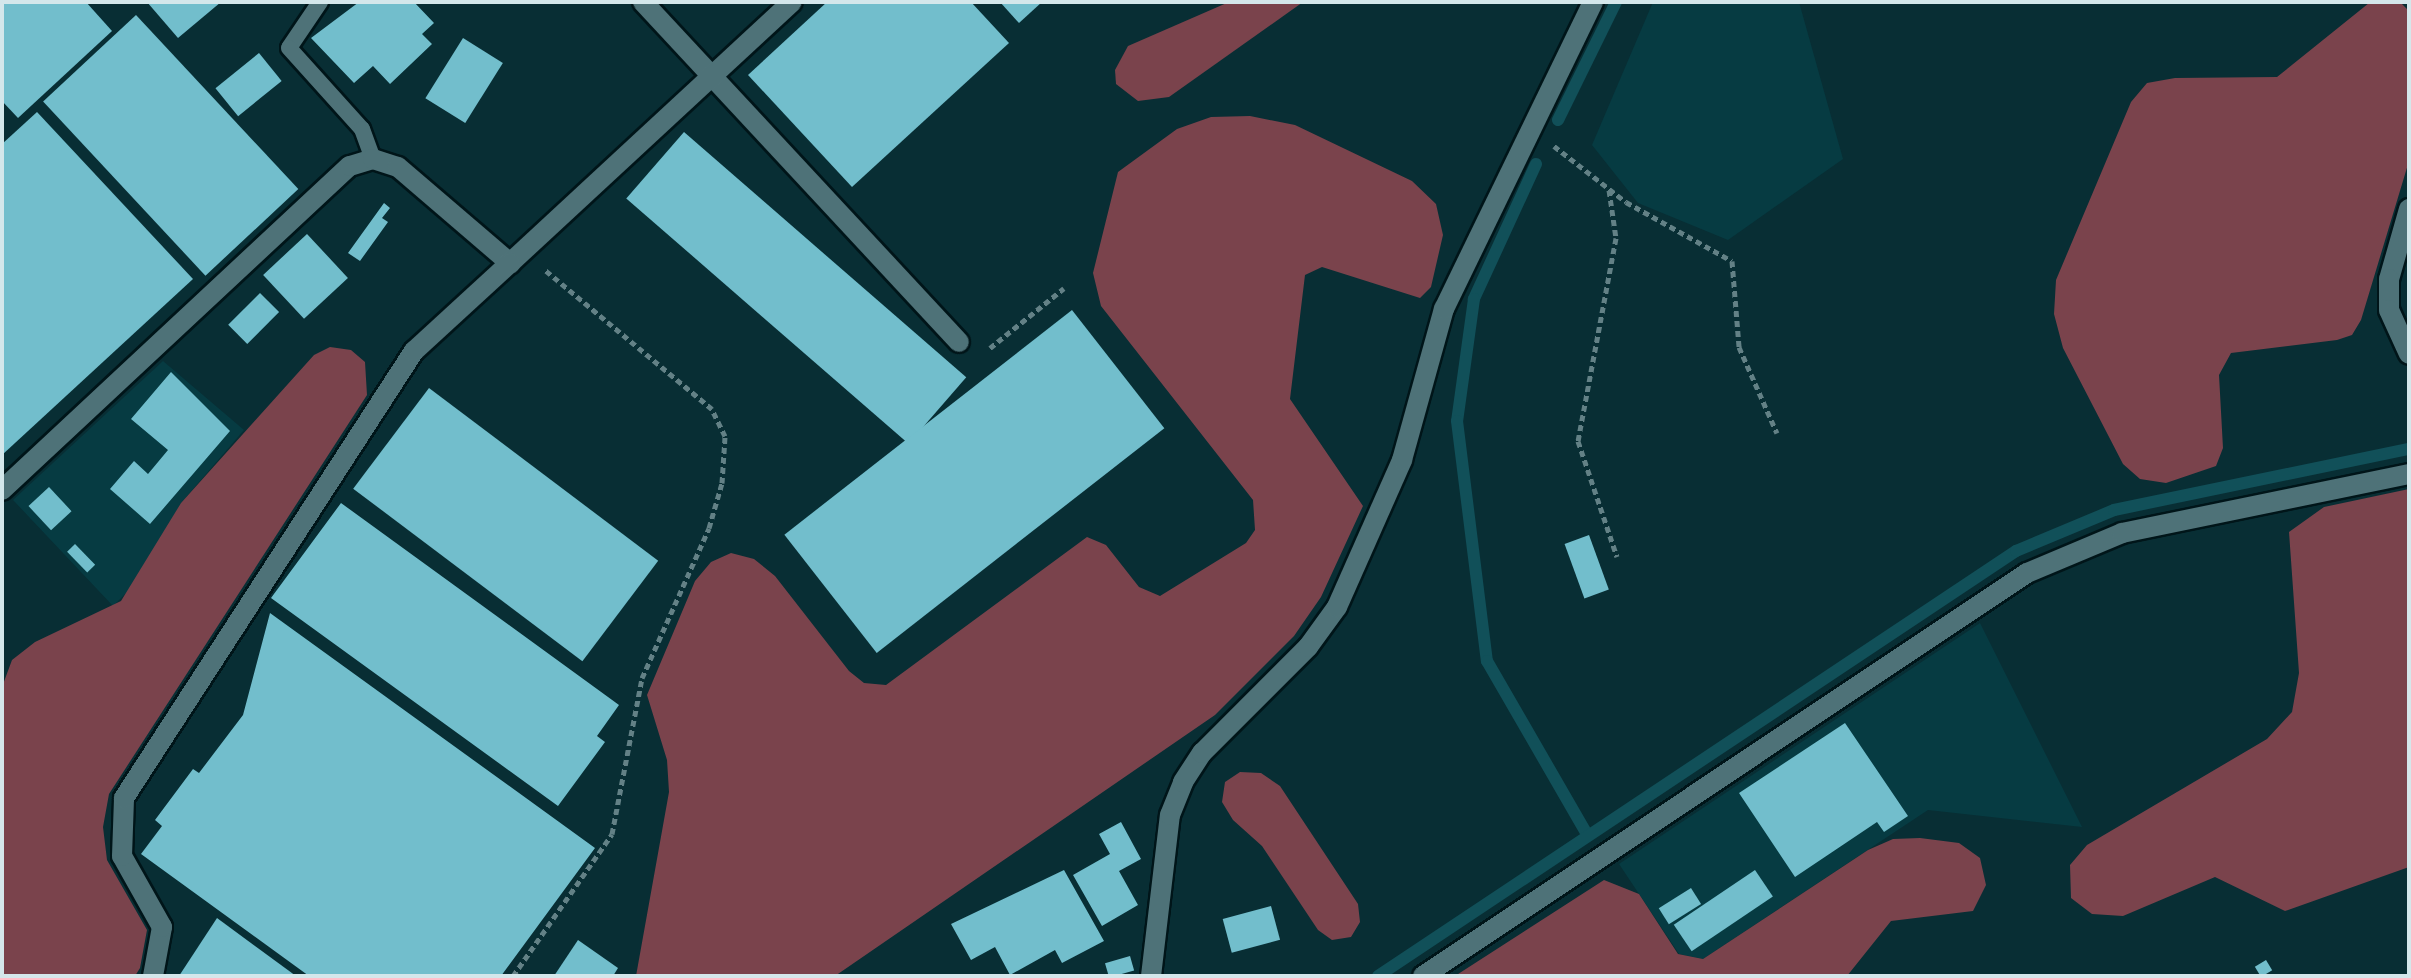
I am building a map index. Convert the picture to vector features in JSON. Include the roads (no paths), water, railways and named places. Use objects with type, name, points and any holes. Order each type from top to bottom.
[{"type":"street","points":[[643,2],[959,342]]},
{"type":"street","points":[[153,976],[162,927],[122,856],[124,798],[414,351],[792,2]]},
{"type":"street","points":[[1151,976],[1170,815],[1183,782],[1202,753],[1308,647],[1337,607],[1402,460],[1444,309],[1593,2]]},
{"type":"street","points":[[2,490],[350,166],[373,159],[398,167],[516,257]]},
{"type":"street","points":[[2409,209],[2389,279],[2389,310],[2409,354]]},
{"type":"street","points":[[1423,976],[2027,573],[2122,533],[2409,474]]},
{"type":"lane","points":[[320,2],[289,48],[362,129],[373,159]]},
{"type":"waterway","points":[[1558,120],[1616,2]]},
{"type":"waterway","points":[[1536,164],[1474,299],[1457,421],[1487,661],[1587,834]]},
{"type":"waterway","points":[[1378,976],[2016,551],[2114,510],[2409,449]]}]
